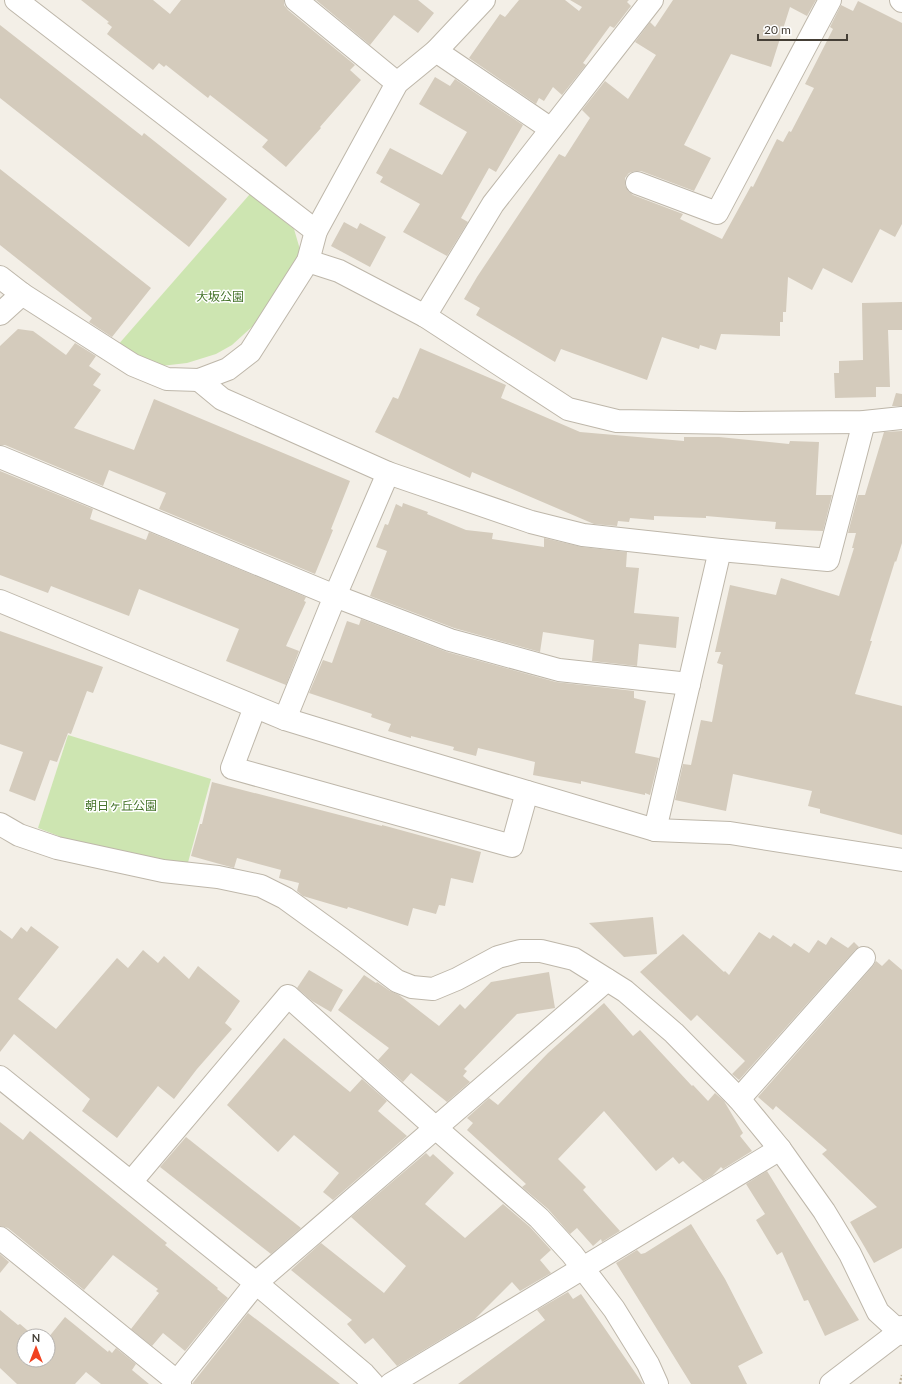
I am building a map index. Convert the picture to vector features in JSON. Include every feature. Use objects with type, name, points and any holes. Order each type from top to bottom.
[{"type":"street","points":[[16,0],[316,231]]},
{"type":"street","points":[[296,0],[397,83]]},
{"type":"street","points":[[0,277],[22,294],[134,366],[167,379],[200,380],[228,369],[250,352],[308,261],[316,231],[397,83],[436,51],[484,0]]},
{"type":"street","points":[[425,316],[493,204],[652,0]]},
{"type":"street","points":[[637,183],[717,213],[830,0]]},
{"type":"street","points":[[436,51],[551,129]]},
{"type":"street","points":[[308,261],[339,271],[425,316],[568,409],[617,421],[740,423],[864,422],[902,418]]},
{"type":"street","points":[[0,314],[22,294]]},
{"type":"street","points":[[200,380],[222,400],[388,473],[531,522],[583,534],[720,550],[828,560],[864,422]]},
{"type":"street","points":[[0,457],[335,596],[450,640],[559,670],[689,684]]},
{"type":"street","points":[[285,719],[335,596],[388,473]]},
{"type":"street","points":[[655,830],[720,550]]},
{"type":"street","points":[[0,601],[285,719],[655,830],[730,833],[902,860]]},
{"type":"street","points":[[255,706],[232,768],[512,846],[527,792]]},
{"type":"street","points":[[0,824],[19,835],[57,848],[163,871],[218,876],[261,886],[285,898],[397,980],[412,987],[433,989],[457,979],[498,957],[520,951],[541,951],[574,959],[625,991],[674,1033],[739,1099],[780,1149],[824,1211],[850,1254],[878,1312],[901,1331],[831,1384]]},
{"type":"street","points":[[739,1099],[864,958]]},
{"type":"street","points":[[0,1238],[177,1383],[256,1283],[606,980]]},
{"type":"street","points":[[131,1182],[288,996],[435,1128],[539,1218],[583,1268],[614,1309],[648,1364],[657,1384]]},
{"type":"street","points":[[2,1083],[131,1182],[256,1283],[364,1374],[373,1384]]},
{"type":"street","points":[[390,1384],[780,1149]]},
{"type":"path","points":[[900,1384],[902,1375]]},
{"type":"green space","name":"大坂公園","points":[[250,194],[294,229],[301,253],[254,325],[232,345],[216,354],[187,363],[161,366],[117,346]]},
{"type":"green space","name":"朝日ヶ丘公園","points":[[68,735],[211,779],[187,866],[110,856],[38,828]]},
{"type":"building","points":[[81,0],[153,0],[170,14],[181,0],[284,0],[284,5],[288,10],[355,65],[350,70],[361,80],[286,167],[262,147],[268,140],[210,95],[208,98],[166,65],[164,67],[159,63],[153,70],[107,34],[112,27],[107,23],[109,22]]},
{"type":"building","points":[[316,0],[418,0],[434,13],[418,33],[394,15],[370,45]]},
{"type":"building","points":[[519,0],[565,0],[579,11],[582,7],[570,0],[629,0],[627,2],[631,6],[614,28],[610,26],[583,63],[586,65],[562,95],[553,87],[544,101],[539,98],[536,104],[469,58],[500,14],[505,17]]},
{"type":"building","points":[[673,0],[816,0],[807,16],[790,7],[771,67],[731,54],[684,145],[711,158],[694,191],[641,171],[635,171],[629,173],[625,178],[625,185],[628,191],[633,195],[683,214],[680,219],[722,239],[751,186],[753,187],[777,139],[783,142],[789,131],[791,132],[814,88],[805,84],[833,29],[830,27],[841,5],[853,11],[858,1],[902,23],[902,224],[895,237],[880,229],[852,283],[823,268],[812,290],[788,277],[786,312],[783,312],[783,322],[780,322],[780,336],[721,334],[716,350],[700,345],[699,349],[662,337],[647,380],[561,349],[555,362],[476,315],[480,308],[464,299],[559,154],[565,157],[590,118],[582,110],[605,81],[628,99],[656,55],[635,42],[650,22],[655,27]]},
{"type":"building","points":[[0,25],[142,136],[144,133],[227,199],[189,247],[0,98]]},
{"type":"building","points":[[435,77],[450,86],[455,79],[523,125],[496,172],[489,168],[461,218],[468,222],[447,256],[403,232],[420,204],[380,182],[383,177],[376,173],[390,148],[442,175],[467,132],[419,104]]},
{"type":"building","points":[[0,169],[151,288],[112,337],[89,322],[92,318],[0,245]]},
{"type":"building","points":[[344,222],[357,229],[360,223],[386,237],[370,267],[331,246]]},
{"type":"building","points":[[902,302],[902,330],[888,330],[890,387],[876,387],[876,397],[835,398],[834,373],[839,373],[839,361],[863,360],[862,303]]},
{"type":"building","points":[[18,329],[33,331],[66,355],[75,343],[96,356],[89,366],[101,374],[93,385],[101,390],[74,428],[134,450],[154,399],[350,481],[331,529],[333,530],[315,574],[159,509],[166,493],[109,470],[103,486],[5,445],[0,445],[0,346]]},
{"type":"building","points":[[420,348],[506,385],[501,398],[580,432],[684,441],[684,437],[719,437],[789,444],[790,441],[819,442],[816,495],[832,495],[823,531],[775,529],[776,522],[706,516],[706,518],[654,516],[654,520],[630,518],[629,522],[618,521],[617,526],[594,524],[472,472],[470,478],[375,432],[393,397],[398,399]]},
{"type":"building","points":[[896,393],[902,394],[902,406],[892,406]]},
{"type":"building","points":[[902,431],[902,543],[870,641],[872,641],[855,694],[902,706],[902,835],[820,813],[820,809],[808,806],[812,791],[733,774],[726,811],[675,800],[683,764],[691,765],[701,720],[712,722],[723,665],[717,663],[721,652],[715,652],[730,585],[776,595],[781,578],[839,596],[854,548],[852,548],[856,533],[848,533],[858,495],[865,495],[884,432]]},
{"type":"building","points":[[0,471],[93,509],[90,519],[146,540],[149,532],[306,597],[304,601],[306,602],[286,646],[299,651],[286,685],[226,661],[239,629],[139,589],[129,616],[51,586],[48,593],[0,575]]},
{"type":"building","points":[[403,503],[428,512],[427,514],[466,530],[493,533],[492,539],[544,547],[544,538],[582,547],[627,552],[626,567],[639,568],[634,613],[679,617],[676,648],[639,644],[637,666],[592,661],[594,640],[543,632],[540,652],[454,628],[370,596],[387,551],[376,547],[385,524],[388,525],[396,504],[402,507]]},
{"type":"building","points":[[361,619],[447,652],[556,682],[634,691],[634,698],[646,701],[635,753],[659,758],[650,795],[581,781],[581,784],[533,775],[535,762],[478,748],[476,756],[453,750],[454,747],[411,736],[411,738],[388,731],[391,724],[371,717],[372,714],[309,693],[323,660],[332,663],[347,621],[359,625]]},
{"type":"building","points":[[0,631],[103,667],[93,693],[87,691],[71,734],[68,733],[57,762],[50,760],[35,801],[9,791],[23,752],[0,744]]},
{"type":"building","points":[[212,782],[481,852],[473,883],[451,878],[445,906],[439,905],[436,914],[413,908],[408,926],[348,907],[347,909],[303,896],[297,891],[299,883],[279,878],[281,870],[237,858],[234,868],[191,856],[200,824],[202,824]]},
{"type":"building","points":[[653,917],[657,954],[624,957],[589,923]]},
{"type":"building","points":[[31,926],[59,947],[18,999],[56,1029],[117,958],[128,968],[143,950],[158,963],[164,956],[189,979],[198,966],[240,1001],[225,1023],[232,1029],[197,1069],[174,1099],[158,1086],[117,1138],[82,1111],[90,1099],[14,1034],[0,1052],[0,930],[12,939],[21,927],[27,932]]},
{"type":"building","points":[[759,932],[770,939],[773,935],[791,947],[794,943],[809,953],[818,940],[826,945],[831,937],[848,948],[854,942],[859,947],[739,1080],[732,1074],[745,1061],[697,1015],[691,1021],[640,972],[683,934],[729,975]]},
{"type":"building","points":[[889,959],[902,970],[902,1248],[874,1263],[850,1222],[877,1207],[822,1154],[827,1150],[776,1106],[773,1110],[758,1097],[876,961],[882,966]]},
{"type":"building","points":[[309,970],[343,990],[331,1012],[312,1001],[297,988]]},
{"type":"building","points":[[549,972],[555,1008],[517,1014],[464,1069],[467,1071],[463,1076],[470,1082],[447,1102],[411,1073],[403,1082],[378,1060],[389,1048],[338,1010],[364,975],[399,995],[439,1026],[460,1004],[465,1009],[491,982]]},
{"type":"building","points":[[604,1003],[633,1036],[640,1030],[708,1101],[715,1093],[724,1101],[743,1133],[740,1136],[752,1151],[723,1169],[721,1167],[712,1176],[703,1181],[683,1161],[679,1164],[673,1157],[656,1171],[604,1111],[558,1159],[586,1187],[583,1190],[620,1231],[602,1242],[601,1239],[593,1246],[577,1228],[570,1234],[548,1209],[522,1187],[526,1184],[467,1130],[473,1123],[467,1118],[489,1098],[498,1105],[548,1053]]},
{"type":"building","points":[[284,1038],[350,1092],[362,1079],[387,1101],[378,1111],[407,1136],[333,1200],[323,1192],[339,1173],[294,1135],[278,1152],[227,1105]]},
{"type":"building","points":[[0,1122],[23,1140],[30,1131],[167,1243],[165,1245],[218,1288],[217,1289],[228,1298],[185,1351],[163,1333],[152,1346],[131,1329],[159,1293],[156,1291],[158,1289],[113,1255],[84,1290],[8,1228],[0,1226]]},
{"type":"building","points":[[186,1137],[301,1228],[271,1254],[160,1167]]},
{"type":"building","points":[[426,1153],[430,1157],[433,1154],[454,1173],[425,1204],[465,1238],[503,1204],[530,1227],[551,1250],[540,1260],[551,1273],[520,1291],[512,1282],[475,1319],[397,1366],[373,1338],[365,1344],[347,1324],[352,1320],[291,1270],[321,1243],[384,1293],[406,1266],[351,1217]]},
{"type":"building","points":[[767,1171],[859,1320],[825,1336],[808,1300],[804,1301],[782,1252],[777,1255],[756,1220],[765,1214],[746,1184]]},
{"type":"building","points":[[691,1224],[725,1279],[763,1353],[738,1366],[747,1384],[691,1384],[616,1263],[637,1250],[641,1254],[645,1253]]},
{"type":"building","points":[[0,1254],[9,1262],[0,1273]]},
{"type":"building","points":[[568,1292],[573,1299],[581,1294],[643,1384],[458,1384],[545,1320],[537,1310]]},
{"type":"building","points":[[0,1310],[18,1325],[20,1324],[25,1328],[16,1328],[16,1368],[56,1368],[56,1328],[65,1317],[108,1352],[109,1350],[112,1353],[116,1348],[136,1364],[132,1370],[149,1384],[101,1384],[86,1372],[75,1384],[17,1384],[0,1368]]},
{"type":"building","points":[[248,1313],[313,1363],[340,1384],[192,1384]]}]
